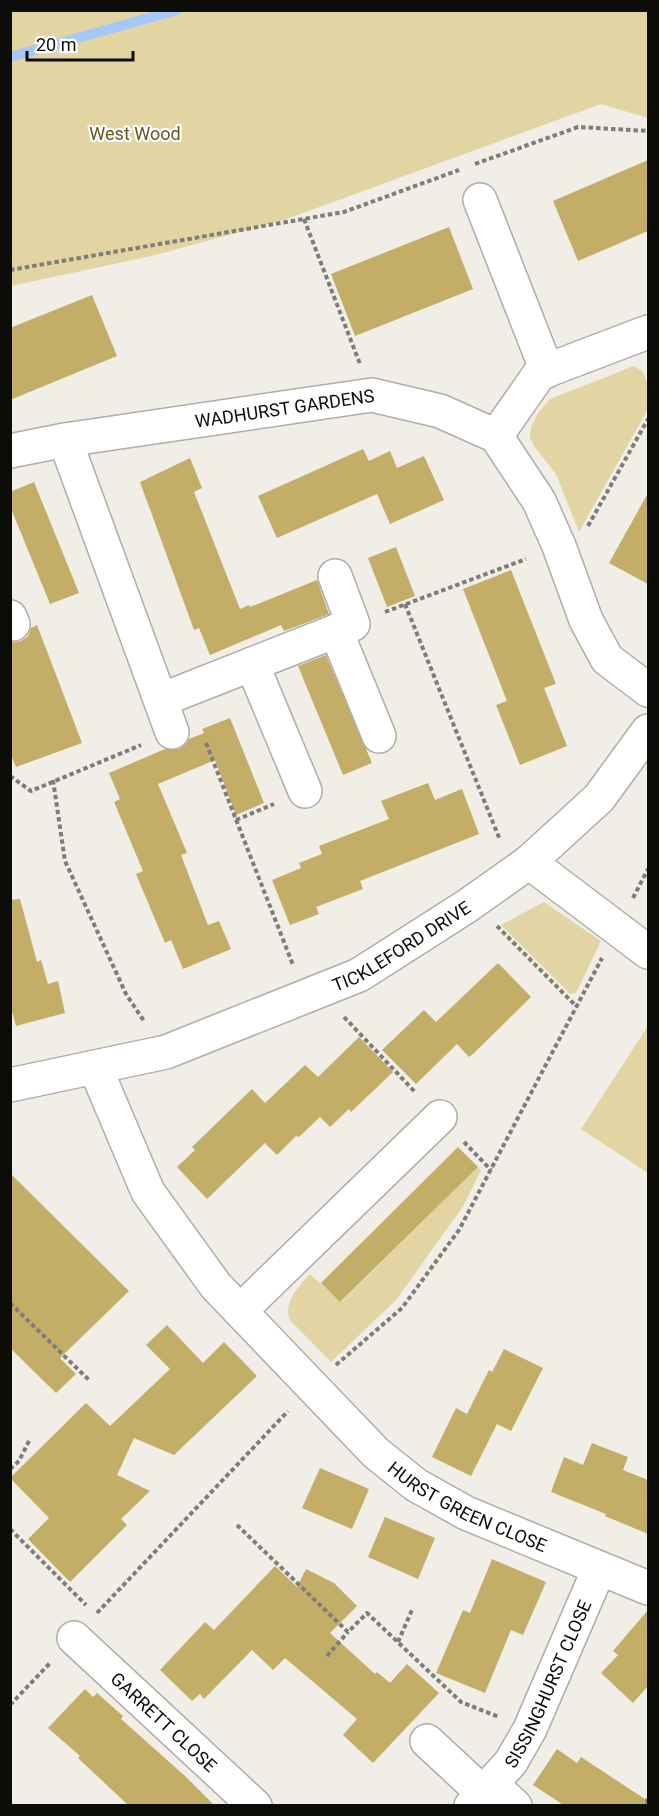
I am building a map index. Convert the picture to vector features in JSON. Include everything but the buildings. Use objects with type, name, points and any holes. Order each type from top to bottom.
[{"type":"street","points":[[480,200],[547,371]]},
{"type":"street","points":[[645,336],[540,373],[496,436],[539,501],[559,546],[586,621],[607,659],[648,690]]},
{"type":"street","name":"WADHURST GARDENS","points":[[10,452],[65,440],[372,395],[440,411],[496,436]]},
{"type":"street","points":[[65,440],[173,696],[172,732]]},
{"type":"street","points":[[335,576],[344,627],[379,736]]},
{"type":"street","points":[[173,696],[344,627]]},
{"type":"street","points":[[252,664],[305,791]]},
{"type":"street","name":"TICKLEFORD DRIVE","points":[[10,1085],[166,1052],[359,975],[474,902],[521,868],[598,798],[648,731]]},
{"type":"street","points":[[521,868],[617,929],[648,952]]},
{"type":"street","points":[[95,1067],[148,1192],[210,1279],[311,1386]]},
{"type":"street","points":[[241,1310],[440,1117]]},
{"type":"street","name":"HURST GREEN CLOSE","points":[[311,1386],[376,1453],[416,1485],[466,1513],[648,1588]]},
{"type":"street","name":"SISSINGHURST CLOSE","points":[[482,1794],[511,1762],[530,1729],[599,1569]]},
{"type":"street","name":"GARRETT CLOSE","points":[[74,1638],[255,1806]]},
{"type":"street","points":[[427,1741],[482,1794],[515,1806]]},
{"type":"path","points":[[10,270],[344,212],[578,127],[648,130]]},
{"type":"path","points":[[304,219],[372,395]]},
{"type":"path","points":[[344,627],[559,546],[580,541],[648,419]]},
{"type":"path","points":[[405,604],[521,868]]},
{"type":"path","points":[[173,696],[312,994],[440,1117],[491,1170]]},
{"type":"path","points":[[10,776],[31,791],[172,732]]},
{"type":"path","points":[[53,780],[65,861],[126,994],[166,1052]]},
{"type":"path","points":[[10,1529],[96,1614],[311,1386],[402,1308],[459,1230],[648,868]]},
{"type":"path","points":[[474,902],[576,1006]]},
{"type":"path","points":[[10,1303],[90,1381]]},
{"type":"path","points":[[10,1469],[19,1461],[30,1439]]},
{"type":"path","points":[[237,1525],[348,1632]]},
{"type":"path","points":[[398,1642],[412,1610]]},
{"type":"path","points":[[327,1656],[367,1613],[461,1702],[530,1729]]},
{"type":"path","points":[[10,1705],[74,1638]]},
{"type":"green space","name":"West Wood","points":[[10,11],[648,11],[648,118],[601,104],[287,219],[156,255],[11,286]]},
{"type":"green space","points":[[634,366],[642,371],[648,384],[648,409],[579,532],[556,474],[530,438],[531,427],[538,413],[550,399]]},
{"type":"green space","points":[[544,902],[601,941],[576,993],[570,994],[501,925]]},
{"type":"green space","points":[[648,1026],[648,1173],[581,1129]]},
{"type":"green space","points":[[478,1167],[481,1170],[464,1205],[396,1300],[331,1362],[289,1319],[289,1306],[297,1289],[310,1274],[341,1302]]},
{"type":"waterway","points":[[10,57],[177,10]]}]
